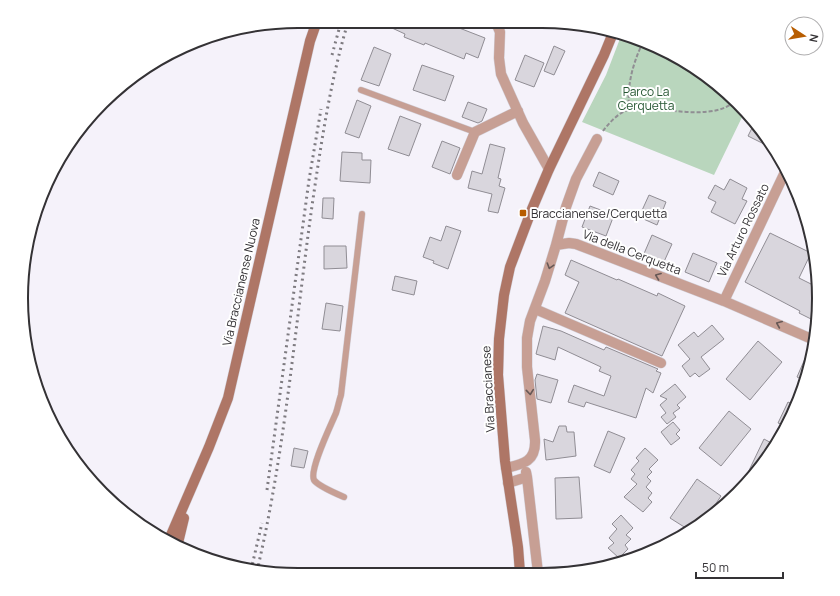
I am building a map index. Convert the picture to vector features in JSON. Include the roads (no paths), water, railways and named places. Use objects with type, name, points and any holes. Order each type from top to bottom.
[{"type":"street","name":"Via Braccianense Nuova","points":[[171,536],[209,447],[228,398],[310,41],[315,28]]},
{"type":"street","points":[[498,28],[500,32],[499,58],[501,74],[518,111],[549,169]]},
{"type":"street","name":"Via Braccianese","points":[[520,568],[518,547],[506,468],[498,375],[500,321],[510,267],[532,209],[549,169],[611,37]]},
{"type":"street","points":[[457,175],[475,132],[518,111]]},
{"type":"street","points":[[506,468],[525,463],[534,452],[535,443],[527,352],[529,329],[574,185],[597,139]]},
{"type":"street","name":"Via Arturo Rossato","points":[[724,301],[783,177]]},
{"type":"street","name":"Via della Cerquetta","points":[[556,245],[569,243],[576,244],[724,301],[809,338]]},
{"type":"street","points":[[535,308],[661,363]]},
{"type":"street","points":[[525,463],[537,568]]},
{"type":"street","points":[[508,483],[527,477]]},
{"type":"street","points":[[179,540],[194,482]]},
{"type":"lane","points":[[361,90],[475,132]]},
{"type":"lane","points":[[344,497],[317,484],[313,478],[313,474],[336,413],[340,395],[362,214]]},
{"type":"railway","points":[[332,55],[339,28]]},
{"type":"railway","points":[[258,565],[275,481],[289,389],[312,206],[323,136],[331,90],[346,28]]},
{"type":"railway","points":[[267,490],[309,180],[321,109]]},
{"type":"railway","points":[[252,564],[262,523]]},
{"type":"place","name":"Braccianense/Cerquetta","points":[[523,213]]},
{"type":"park label","name":"Parco La Cerquetta","points":[[646,98]]}]
